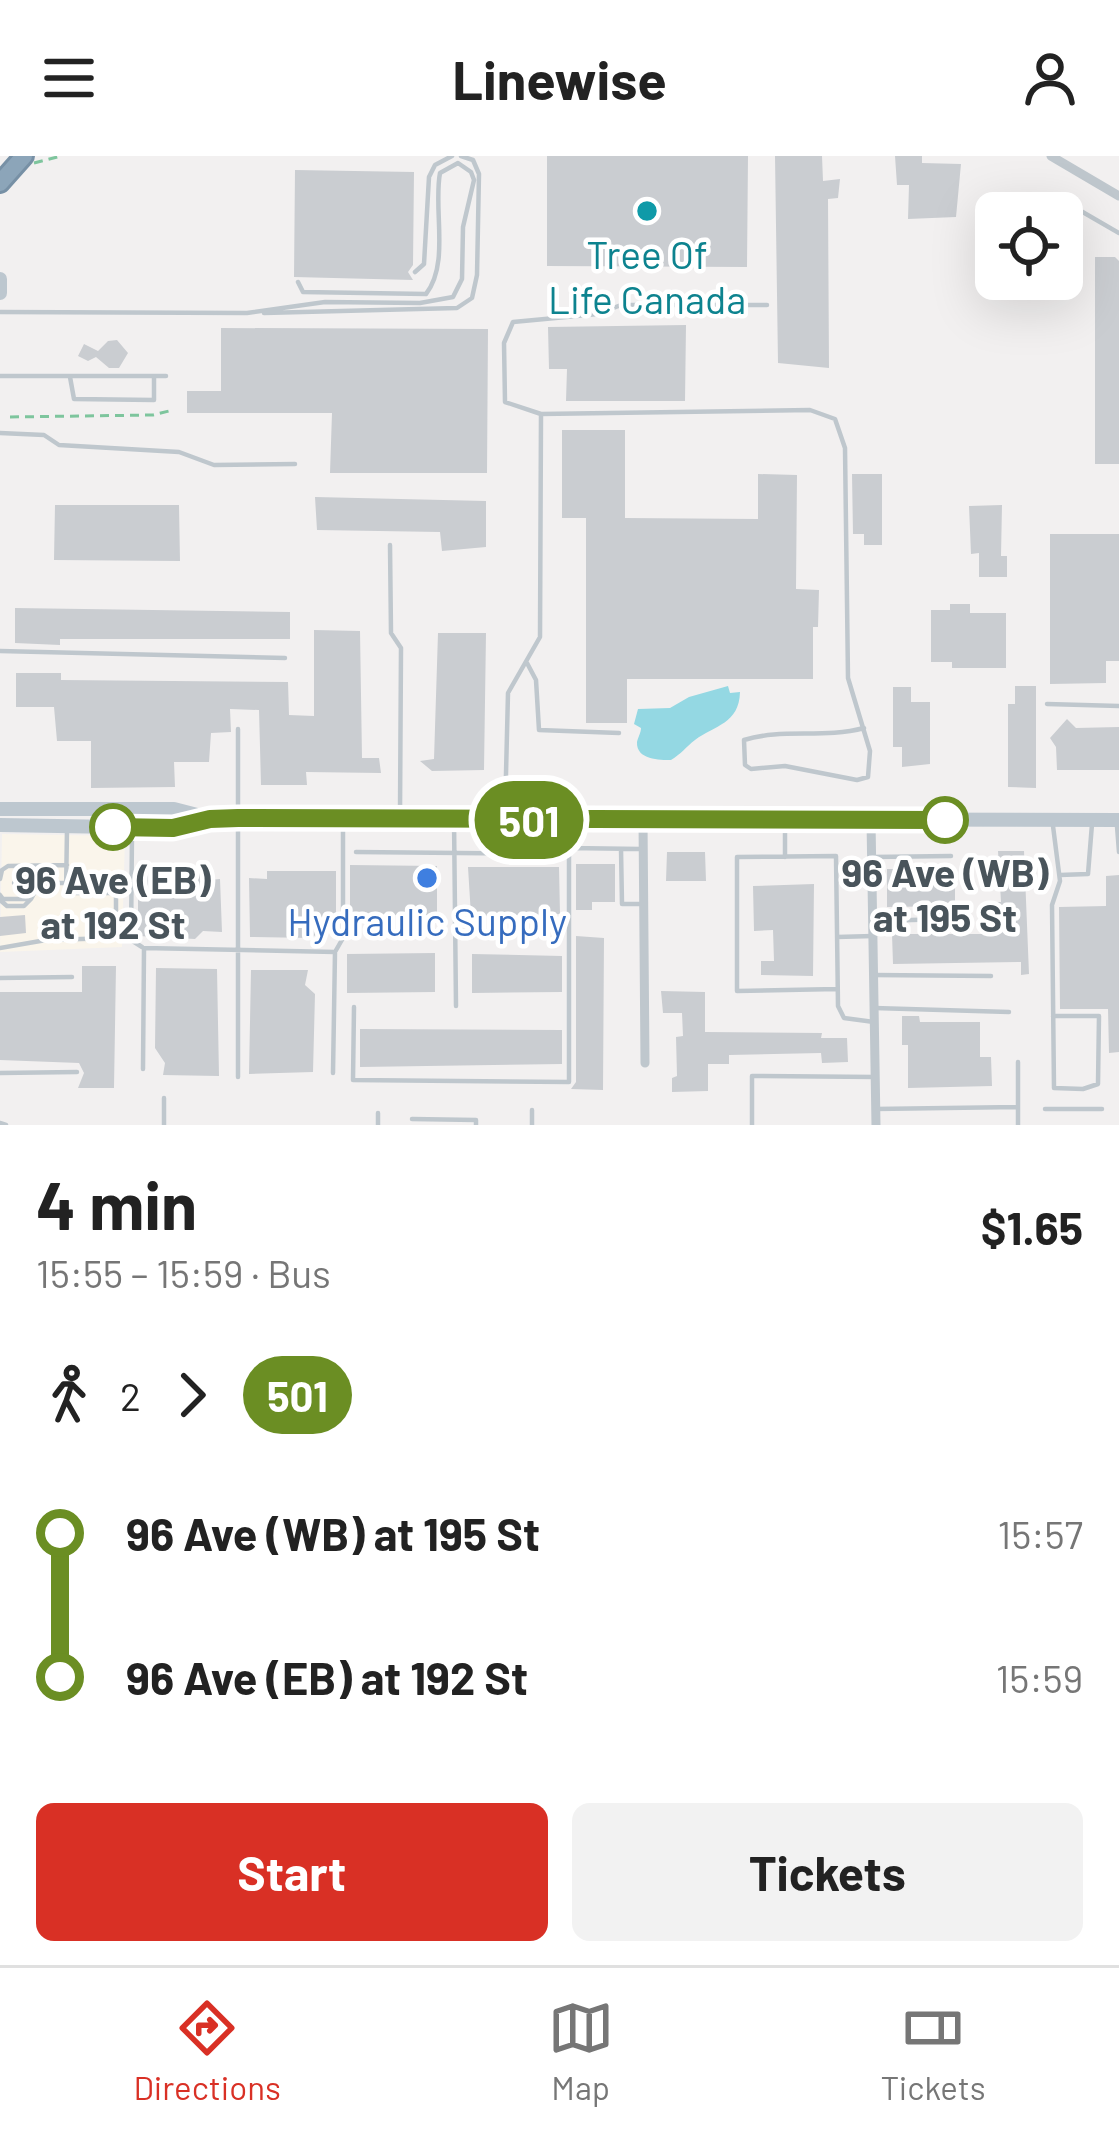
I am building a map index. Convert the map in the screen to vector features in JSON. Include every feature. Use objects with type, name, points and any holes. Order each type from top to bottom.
[{"type":"highway","points":[[0,183],[23,163]]},
{"type":"main road","points":[[0,279],[0,292]]},
{"type":"main road","points":[[0,809],[173,809],[241,826],[343,818],[1118,820]]},
{"type":"main road","points":[[0,825],[173,828],[210,819]]},
{"type":"street","points":[[1051,156],[1119,196]]},
{"type":"street","points":[[643,820],[645,1063]]},
{"type":"street","points":[[871,821],[875,1125]]},
{"type":"lane","points":[[415,272],[424,264],[429,177],[435,165],[452,156]]},
{"type":"lane","points":[[0,313],[457,308],[472,298],[477,275],[479,174],[472,160],[461,156]]},
{"type":"lane","points":[[247,313],[325,302],[420,303],[453,297],[462,278],[471,172],[458,163],[440,173],[437,263],[426,294],[322,294],[303,292],[298,282]]},
{"type":"lane","points":[[1083,212],[1119,233]]},
{"type":"lane","points":[[767,305],[621,305],[598,314],[513,322],[504,343],[505,401],[541,414],[810,410],[836,419],[845,448],[848,678],[864,728],[872,765],[868,777],[857,780],[785,766],[751,769],[745,765],[744,740],[762,735],[836,736],[864,728]]},
{"type":"lane","points":[[0,376],[166,376]]},
{"type":"lane","points":[[70,377],[74,399],[154,400],[154,376]]},
{"type":"lane","points":[[505,820],[508,693],[540,637],[541,414]]},
{"type":"lane","points":[[0,433],[44,435],[59,445],[179,452],[214,465],[295,464]]},
{"type":"lane","points":[[390,545],[391,633],[401,648],[400,819]]},
{"type":"lane","points":[[0,651],[284,658]]},
{"type":"lane","points":[[527,663],[536,680],[539,730],[619,734]]},
{"type":"lane","points":[[1047,704],[1119,706]]},
{"type":"lane","points":[[238,729],[238,1078]]},
{"type":"lane","points":[[333,1073],[334,952],[343,938],[343,818]]},
{"type":"lane","points":[[454,819],[456,1006]]},
{"type":"lane","points":[[354,1007],[353,1080],[569,1082],[568,820]]},
{"type":"lane","points":[[785,820],[785,856]]},
{"type":"lane","points":[[1053,820],[1060,875],[1052,904],[1053,1016],[1054,1088],[1083,1089],[1098,1084],[1099,1016],[1053,1016]]},
{"type":"lane","points":[[1060,875],[1088,874],[1092,820]]},
{"type":"lane","points":[[1118,820],[1119,852]]},
{"type":"lane","points":[[0,948],[46,940],[116,938],[116,893],[66,893],[67,826]]},
{"type":"lane","points":[[132,827],[131,940],[144,949],[334,952]]},
{"type":"lane","points":[[621,849],[622,904],[644,904]]},
{"type":"lane","points":[[356,852],[643,849]]},
{"type":"lane","points":[[837,989],[737,991],[737,857],[836,856],[838,1006],[844,1018],[874,1022]]},
{"type":"lane","points":[[872,857],[951,856]]},
{"type":"lane","points":[[0,879],[8,866],[67,866]]},
{"type":"lane","points":[[14,883],[66,884]]},
{"type":"lane","points":[[0,897],[31,899],[40,883]]},
{"type":"lane","points":[[873,921],[950,920]]},
{"type":"lane","points":[[837,937],[873,935]]},
{"type":"lane","points":[[143,1069],[144,949]]},
{"type":"lane","points":[[873,975],[992,976]]},
{"type":"lane","points":[[0,978],[72,977]]},
{"type":"lane","points":[[874,1008],[1009,1012]]},
{"type":"lane","points":[[1018,1062],[1018,1125]]},
{"type":"lane","points":[[0,1073],[77,1072]]},
{"type":"lane","points":[[752,1125],[752,1076],[875,1077]]},
{"type":"lane","points":[[164,1098],[164,1125]]},
{"type":"lane","points":[[875,1109],[1017,1107]]},
{"type":"lane","points":[[1045,1109],[1102,1109]]},
{"type":"lane","points":[[532,1110],[532,1125]]},
{"type":"lane","points":[[378,1113],[378,1125]]},
{"type":"lane","points":[[412,1119],[476,1120],[476,1125]]},
{"type":"path","points":[[23,163],[61,156]]},
{"type":"path","points":[[10,418],[153,415],[173,410]]},
{"type":"shaded area","points":[[2,834],[125,836],[122,947],[0,952]]},
{"type":"water","points":[[728,686],[730,693],[740,692],[735,711],[725,722],[671,760],[640,752],[641,728],[634,724],[638,709],[670,708]]},
{"type":"building","name":"Tree Of Life Canada","points":[[547,156],[748,156],[747,267],[547,266]]},
{"type":"building","points":[[775,156],[822,156],[823,181],[840,179],[838,198],[828,199],[829,368],[778,363]]},
{"type":"building","points":[[895,156],[922,156],[922,163],[961,164],[956,217],[908,219],[909,185],[897,185]]},
{"type":"building","points":[[295,170],[414,172],[413,265],[408,272],[413,280],[294,277]]},
{"type":"building","points":[[1095,257],[1119,261],[1119,464],[1095,464]]},
{"type":"building","points":[[686,325],[685,401],[566,401],[567,369],[549,369],[548,327]]},
{"type":"building","points":[[221,328],[488,329],[487,473],[330,473],[332,413],[187,413],[187,391],[221,391]]},
{"type":"building","points":[[117,340],[128,353],[119,368],[109,368],[96,357],[88,361],[78,356],[84,344],[98,351],[108,341]]},
{"type":"building","points":[[562,430],[625,430],[625,518],[758,519],[758,474],[797,475],[796,589],[819,590],[813,679],[627,679],[627,723],[586,723],[586,518],[562,518]]},
{"type":"building","points":[[852,474],[882,474],[882,545],[864,545],[864,534],[853,534]]},
{"type":"building","points":[[315,497],[486,501],[486,547],[442,551],[440,532],[317,530]]},
{"type":"building","points":[[55,505],[179,505],[180,561],[54,560]]},
{"type":"building","points":[[1002,505],[1001,556],[1007,556],[1007,577],[979,577],[979,553],[971,554],[969,506]]},
{"type":"building","points":[[1050,534],[1119,534],[1119,661],[1106,661],[1106,683],[1050,684]]},
{"type":"building","points":[[950,604],[970,604],[970,613],[1006,613],[1006,668],[952,668],[952,662],[931,662],[931,610],[950,610]]},
{"type":"building","points":[[15,608],[290,612],[290,639],[15,643]]},
{"type":"building","points":[[314,630],[360,631],[362,758],[379,758],[381,773],[306,772],[307,785],[261,785],[259,710],[230,709],[231,732],[211,733],[209,762],[174,762],[175,787],[91,788],[91,741],[57,741],[54,707],[16,707],[16,673],[61,673],[61,680],[288,682],[289,715],[314,716]]},
{"type":"building","points":[[438,633],[486,633],[484,770],[432,771],[420,761],[434,759]]},
{"type":"building","points":[[1015,686],[1036,686],[1036,788],[1008,787],[1008,704],[1015,704]]},
{"type":"building","points":[[893,687],[911,687],[911,702],[930,702],[930,764],[902,767],[902,747],[893,747]]},
{"type":"building","points":[[1067,719],[1076,728],[1119,727],[1119,770],[1057,770],[1056,747],[1050,738]]},
{"type":"building","points":[[998,851],[1024,851],[1029,974],[1021,975],[1021,962],[893,964],[892,934],[984,934],[985,902],[1001,902]]},
{"type":"building","points":[[667,852],[705,852],[706,881],[666,881]]},
{"type":"building","points":[[576,864],[615,864],[615,902],[592,902],[592,910],[576,910]]},
{"type":"building","points":[[350,865],[437,866],[437,915],[350,915]]},
{"type":"building","points":[[468,867],[559,867],[560,914],[471,916]]},
{"type":"building","points":[[887,869],[955,869],[955,906],[887,907]]},
{"type":"building","points":[[138,871],[201,871],[200,881],[220,879],[222,932],[203,931],[195,939],[138,936]]},
{"type":"building","points":[[267,871],[336,871],[336,932],[310,938],[250,937],[249,878],[267,879]]},
{"type":"building","points":[[1119,875],[1119,1052],[1109,1053],[1108,1009],[1060,1009],[1059,907],[1106,906],[1106,876]]},
{"type":"building","points":[[814,884],[813,976],[761,975],[761,961],[774,961],[773,930],[754,931],[753,886]]},
{"type":"building","points":[[25,915],[26,933],[0,936],[0,917]]},
{"type":"building","points":[[576,936],[604,938],[603,1090],[571,1089],[576,1082]]},
{"type":"building","points":[[435,953],[435,992],[347,993],[347,954]]},
{"type":"building","points":[[472,954],[562,956],[562,992],[472,993]]},
{"type":"building","points":[[82,966],[116,966],[114,1088],[78,1088],[84,1073],[79,1063],[0,1060],[0,992],[82,992]]},
{"type":"building","points":[[156,968],[217,969],[219,1076],[163,1075],[165,1063],[155,1048]]},
{"type":"building","points":[[251,970],[308,970],[305,985],[315,994],[313,1072],[249,1074]]},
{"type":"building","points":[[661,991],[705,992],[705,1032],[822,1033],[821,1038],[847,1038],[848,1062],[822,1063],[821,1053],[729,1055],[729,1064],[708,1064],[708,1091],[672,1092],[672,1078],[677,1076],[676,1037],[683,1036],[682,1013],[663,1013]]},
{"type":"building","points":[[902,1016],[919,1016],[920,1022],[980,1022],[980,1057],[991,1057],[992,1086],[908,1088]]},
{"type":"building","points":[[360,1029],[562,1030],[562,1064],[360,1067]]},
{"type":"bus line","name":"501","points":[[113,827],[173,828],[238,818],[945,820]]},
{"type":"place","name":"Tree Of Life Canada","points":[[647,211]]},
{"type":"place","name":"96 Ave (WB) at 195 St","points":[[945,820]]},
{"type":"place","name":"96 Ave (EB) at 192 St","points":[[113,827]]},
{"type":"place","name":"Hydraulic Supply","points":[[427,878]]}]
